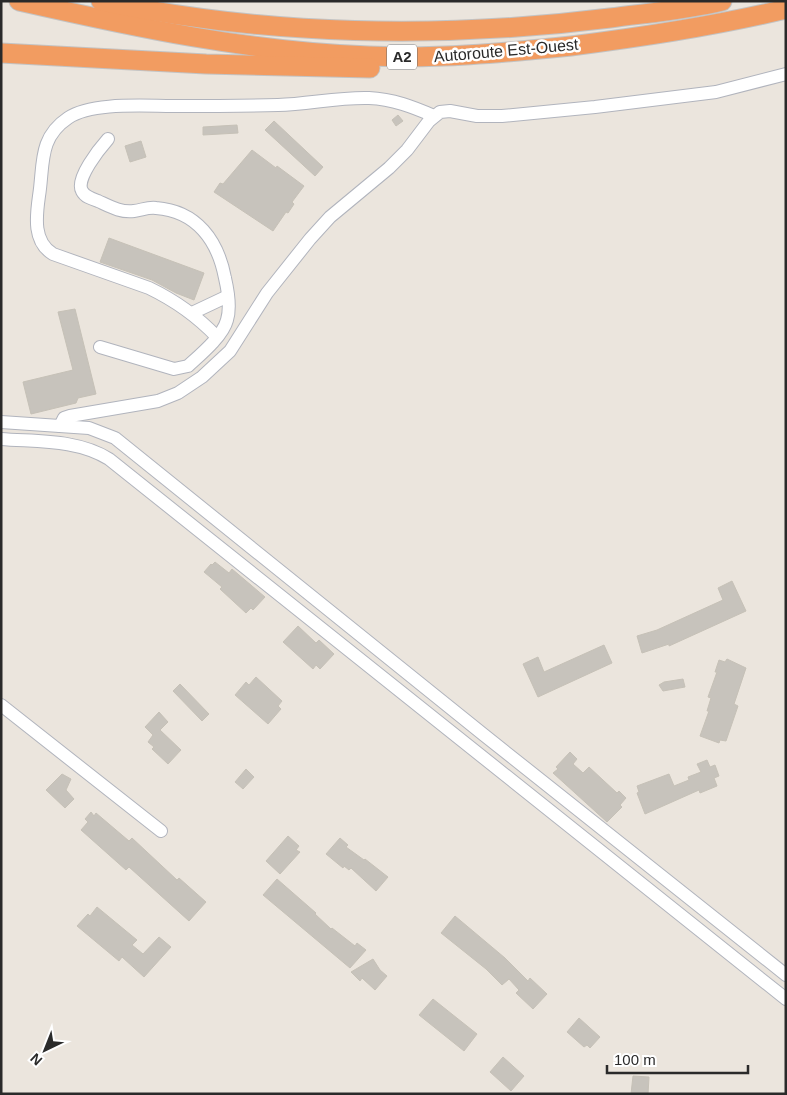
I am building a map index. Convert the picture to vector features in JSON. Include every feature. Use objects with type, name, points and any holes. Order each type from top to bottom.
[{"type":"highway","name":"Autoroute Est-Ouest","points":[[18,1],[221,42],[366,56],[439,57],[508,53],[626,39],[693,29],[786,9]]},
{"type":"highway","name":"Autoroute Est-Ouest","points":[[101,1],[136,9],[218,21],[284,27],[353,30],[485,29],[532,26],[653,12],[722,1]]},
{"type":"highway","points":[[1,53],[206,64],[405,68],[418,66],[439,57]]},
{"type":"street","points":[[60,426],[64,418],[70,416],[158,401],[178,393],[202,378],[230,351],[267,293],[310,238],[330,217],[389,168],[407,150],[434,116],[440,112],[450,111],[476,116],[502,116],[669,98],[716,92],[786,74]]},
{"type":"street","points":[[217,336],[192,313],[175,301],[149,288],[53,254],[40,242],[37,217],[44,149],[50,136],[66,119],[84,112],[119,107],[278,105],[368,98],[407,104],[434,116]]},
{"type":"street","points":[[100,347],[174,369],[188,366],[217,336],[227,320],[229,312],[228,296],[221,262],[208,236],[199,224],[182,215],[164,209],[148,208],[134,211],[117,209],[84,194],[80,188],[81,181],[96,153],[108,139]]},
{"type":"street","points":[[192,313],[228,296]]},
{"type":"street","points":[[198,356],[202,378]]},
{"type":"street","points":[[1,422],[89,428],[115,438],[484,736],[786,975]]},
{"type":"street","points":[[1,438],[77,446],[94,451],[108,459],[786,999]]},
{"type":"street","points":[[1,704],[161,831]]},
{"type":"building","points":[[398,115],[403,121],[396,126],[392,120]]},
{"type":"building","points":[[274,121],[323,167],[315,176],[265,130]]},
{"type":"building","points":[[237,125],[238,133],[203,135],[203,127]]},
{"type":"building","points":[[141,141],[146,157],[130,162],[125,146]]},
{"type":"building","points":[[252,150],[304,186],[292,202],[294,204],[288,213],[286,212],[273,231],[214,192],[220,183],[223,184]]},
{"type":"building","points":[[109,238],[204,273],[194,300],[152,280],[100,262]]},
{"type":"building","points":[[75,309],[96,394],[78,398],[76,403],[31,414],[23,382],[73,370],[58,312]]},
{"type":"building","points":[[215,562],[229,573],[232,569],[265,597],[253,610],[251,608],[246,613],[220,589],[222,587],[204,572]]},
{"type":"building","points":[[732,581],[746,611],[669,646],[669,644],[642,653],[637,636],[657,630],[723,600],[718,588]]},
{"type":"building","points":[[298,626],[316,643],[319,640],[334,654],[320,669],[316,665],[313,669],[283,642]]},
{"type":"building","points":[[604,645],[612,663],[538,697],[523,664],[538,657],[544,672]]},
{"type":"building","points":[[727,659],[746,668],[734,704],[738,706],[726,741],[720,740],[719,743],[700,736],[709,711],[707,711],[711,698],[708,697],[717,672],[715,672],[719,660],[725,662]]},
{"type":"building","points":[[256,677],[282,701],[278,706],[281,709],[268,724],[235,695],[246,682],[249,685]]},
{"type":"building","points":[[683,679],[685,687],[663,691],[659,685],[664,682]]},
{"type":"building","points":[[180,684],[209,714],[202,721],[173,691]]},
{"type":"building","points":[[159,712],[168,722],[160,730],[181,750],[168,764],[152,749],[154,747],[148,742],[153,735],[145,727]]},
{"type":"building","points":[[570,752],[577,759],[573,764],[583,773],[589,767],[617,793],[619,791],[626,798],[620,805],[622,807],[607,822],[553,773]]},
{"type":"building","points":[[707,760],[710,767],[715,765],[719,776],[714,778],[717,786],[700,793],[699,790],[645,814],[637,793],[639,792],[637,786],[669,774],[674,786],[689,780],[688,777],[701,772],[697,764]]},
{"type":"building","points":[[246,769],[254,777],[243,789],[235,782]]},
{"type":"building","points":[[62,774],[71,779],[66,790],[74,799],[65,808],[46,790]]},
{"type":"building","points":[[91,812],[94,816],[96,813],[129,841],[132,838],[177,880],[179,878],[206,902],[189,921],[129,867],[126,870],[81,830],[88,822],[85,819]]},
{"type":"building","points":[[288,836],[299,846],[296,850],[300,852],[280,874],[266,861]]},
{"type":"building","points":[[340,838],[348,845],[346,847],[388,877],[376,891],[351,868],[349,870],[344,866],[343,868],[326,854]]},
{"type":"building","points":[[277,879],[316,913],[331,929],[355,946],[357,943],[366,950],[350,968],[263,895]]},
{"type":"building","points":[[97,907],[137,940],[132,945],[143,954],[159,937],[171,947],[144,977],[122,957],[119,961],[77,926],[88,914],[90,916]]},
{"type":"building","points":[[455,916],[505,958],[528,981],[530,978],[547,994],[533,1009],[516,993],[519,990],[509,979],[502,985],[486,969],[441,933]]},
{"type":"building","points":[[373,959],[380,970],[387,976],[375,990],[362,978],[360,981],[351,972]]},
{"type":"building","points":[[433,999],[477,1034],[464,1051],[419,1015]]},
{"type":"building","points":[[579,1018],[600,1037],[590,1048],[587,1045],[584,1047],[567,1032]]},
{"type":"building","points":[[503,1057],[524,1076],[511,1091],[490,1072]]},
{"type":"building","points":[[633,1076],[649,1077],[648,1094],[631,1094]]}]
